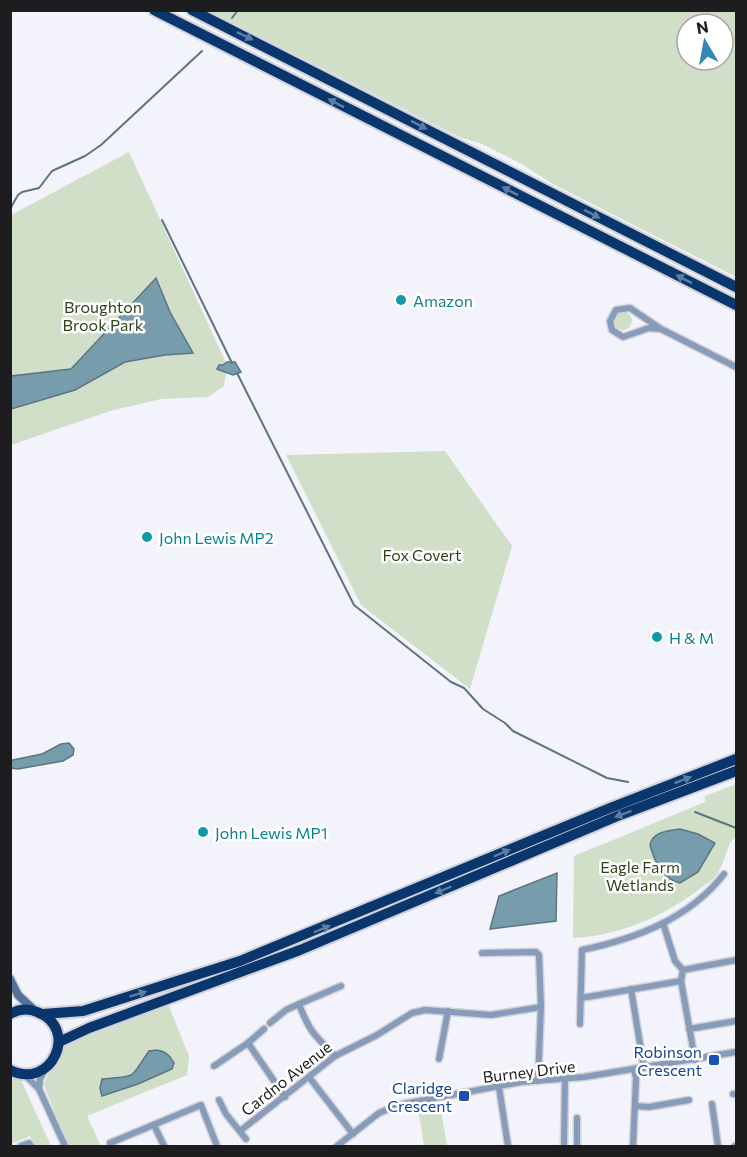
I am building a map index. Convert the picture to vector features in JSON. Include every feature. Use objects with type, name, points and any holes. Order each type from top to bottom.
[{"type":"highway","points":[[154,10],[736,305]]},
{"type":"highway","points":[[192,10],[736,286]]},
{"type":"highway","points":[[10,1014],[24,1009],[56,1014],[82,1011],[240,961],[610,808],[736,759]]},
{"type":"highway","points":[[11,1071],[32,1074],[46,1068],[62,1040],[89,1028],[300,950],[620,815],[736,771]]},
{"type":"highway","points":[[39,1012],[52,1022],[62,1040]]},
{"type":"street","points":[[661,329],[649,328],[628,336],[619,335],[612,330],[610,321],[613,313],[621,308],[630,308],[661,329],[736,368]]},
{"type":"street","points":[[635,333],[639,325],[637,314]]},
{"type":"street","points":[[580,1024],[582,950],[637,936],[663,923],[698,902],[724,874]]},
{"type":"street","points":[[663,923],[675,961],[682,970],[681,981],[695,1060]]},
{"type":"street","points":[[482,953],[536,952],[539,955],[541,1007],[538,1081]]},
{"type":"street","points":[[682,970],[736,960]]},
{"type":"street","points":[[10,979],[18,995],[39,1012]]},
{"type":"street","points":[[581,998],[681,981]]},
{"type":"street","points":[[270,1023],[286,1010],[341,986]]},
{"type":"street","points":[[631,989],[644,1068]]},
{"type":"street","points":[[298,1004],[314,1036],[335,1056]]},
{"type":"street","name":"Cardno Avenue","points":[[240,1131],[335,1056],[377,1035],[412,1013],[425,1010],[491,1015],[541,1007]]},
{"type":"street","points":[[439,1059],[448,1011]]},
{"type":"street","points":[[689,1029],[736,1021]]},
{"type":"street","points":[[214,1066],[264,1029]]},
{"type":"street","points":[[248,1043],[285,1096]]},
{"type":"street","name":"Burney Drive","points":[[337,1146],[380,1113],[398,1105],[434,1097],[644,1068],[736,1052]]},
{"type":"street","points":[[39,1089],[40,1079],[46,1068]]},
{"type":"street","points":[[633,1146],[636,1078],[634,1069]]},
{"type":"street","points":[[24,1074],[33,1080],[39,1089],[65,1146]]},
{"type":"street","points":[[309,1077],[353,1134]]},
{"type":"street","points":[[564,1146],[565,1079]]},
{"type":"street","points":[[499,1088],[508,1146]]},
{"type":"street","name":"Cardno Avenue","points":[[219,1100],[225,1114],[246,1139]]},
{"type":"street","points":[[635,1106],[649,1107],[688,1100]]},
{"type":"street","points":[[712,1104],[718,1146]]},
{"type":"street","points":[[111,1146],[110,1143],[201,1105],[217,1146]]},
{"type":"street","points":[[577,1146],[578,1118]]},
{"type":"street","points":[[154,1125],[164,1146]]},
{"type":"street","points":[[21,1146],[29,1143],[31,1146]]},
{"type":"green space","points":[[209,11],[736,11],[736,277],[551,183],[520,163],[482,144],[459,137]]},
{"type":"green space","name":"Broughton Brook Park","points":[[129,152],[227,365],[224,386],[208,397],[161,399],[110,411],[11,445],[11,215]]},
{"type":"green space","points":[[619,312],[627,312],[632,317],[630,328],[619,330],[614,325],[614,317]]},
{"type":"green space","name":"Fox Covert","points":[[445,451],[512,546],[470,689],[361,605],[286,455]]},
{"type":"green space","name":"Eagle Farm Wetlands","points":[[736,784],[736,840],[734,838],[730,843],[720,869],[713,879],[669,909],[639,924],[606,933],[573,938],[574,856],[705,802],[705,796]]},
{"type":"green space","points":[[168,1004],[189,1056],[187,1075],[87,1116],[101,1146],[68,1146],[44,1085],[59,1060],[64,1042]]},
{"type":"green space","points":[[11,1078],[21,1080],[51,1146],[35,1146],[30,1136],[11,1144]]},
{"type":"green space","points":[[440,1104],[447,1146],[424,1146],[418,1108]]},
{"type":"water","points":[[156,278],[170,312],[193,353],[125,362],[75,390],[11,409],[11,376],[71,369]]},
{"type":"water","points":[[235,362],[241,372],[233,375],[217,369],[219,365]]},
{"type":"water","points":[[69,743],[74,749],[73,755],[63,761],[18,769],[11,768],[13,760],[42,754],[61,744]]},
{"type":"water","points":[[680,829],[698,834],[715,843],[698,872],[680,883],[664,873],[650,845],[658,834]]},
{"type":"water","points":[[557,873],[556,921],[490,929],[499,896]]},
{"type":"water","points":[[157,1050],[171,1058],[174,1063],[172,1069],[102,1096],[100,1088],[102,1079],[132,1075],[149,1051]]},
{"type":"waterway","points":[[232,18],[238,10]]},
{"type":"waterway","points":[[10,209],[22,192],[39,188],[52,171],[85,156],[101,145],[202,51]]},
{"type":"waterway","points":[[162,220],[232,363]]},
{"type":"waterway","points":[[237,373],[354,605],[451,682],[464,688],[483,709],[513,731],[607,778],[628,782]]},
{"type":"waterway","points":[[695,812],[736,828]]},
{"type":"place","name":"Amazon","points":[[401,300]]},
{"type":"place","name":"John Lewis MP2","points":[[147,537]]},
{"type":"place","name":"H & M","points":[[657,637]]},
{"type":"place","name":"John Lewis MP1","points":[[203,832]]},
{"type":"place","name":"Robinson Crescent","points":[[714,1060]]},
{"type":"place","name":"Claridge Crescent","points":[[464,1096]]}]
